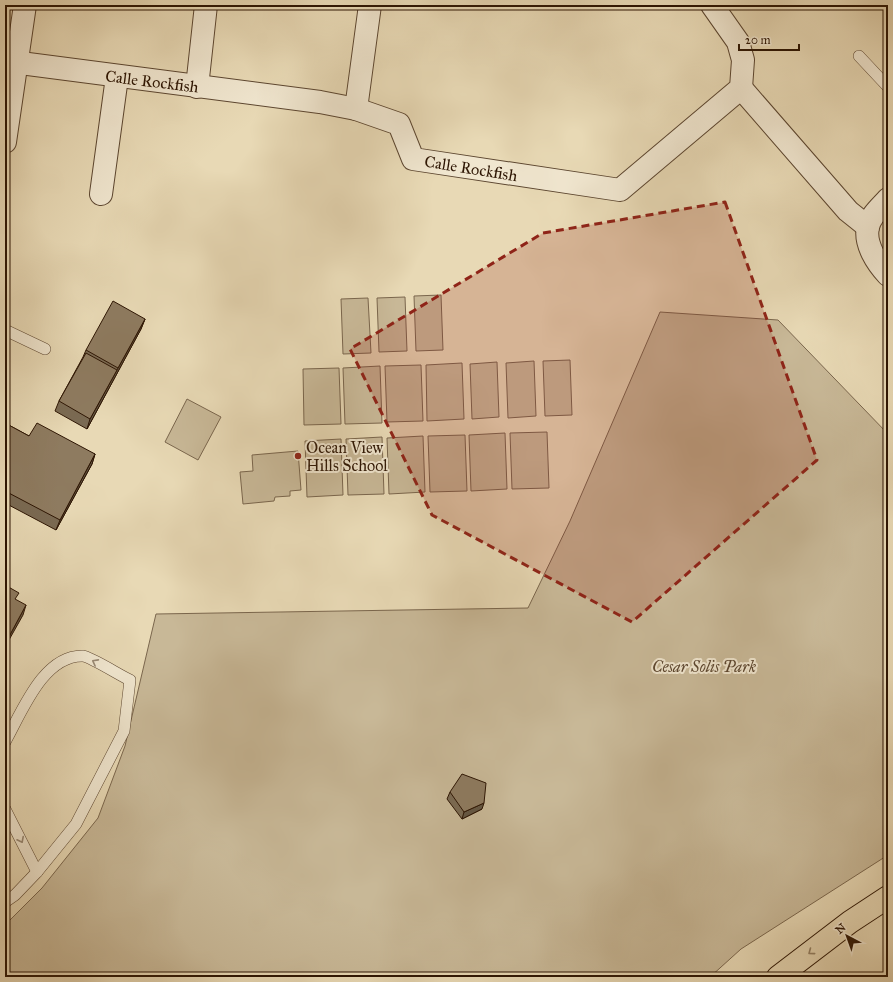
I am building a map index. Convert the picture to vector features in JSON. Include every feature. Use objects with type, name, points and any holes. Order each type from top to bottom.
[{"type":"highway","points":[[778,977],[850,922],[888,896]]},
{"type":"street","points":[[5,142],[11,62],[25,5]]},
{"type":"street","points":[[198,87],[206,5]]},
{"type":"street","points":[[356,109],[370,5]]},
{"type":"street","points":[[712,5],[738,42],[743,60],[741,88],[848,212],[868,227]]},
{"type":"street","name":"Calle Rockfish","points":[[11,62],[117,77],[320,102],[356,109],[399,124],[413,159],[620,190],[741,88]]},
{"type":"street","points":[[101,194],[117,77]]},
{"type":"street","points":[[888,199],[874,214],[868,227],[869,241],[878,263],[888,275]]},
{"type":"lane","points":[[859,56],[888,87]]},
{"type":"lane","points":[[5,330],[45,348]]},
{"type":"lane","points":[[5,742],[41,677],[64,660],[85,656],[130,680],[124,731],[76,824],[37,872],[15,895],[5,902]]},
{"type":"lane","points":[[5,808],[37,872]]},
{"type":"highlighted area","points":[[725,202],[817,460],[632,622],[432,515],[350,349],[543,233]]},
{"type":"green space","points":[[441,295],[443,350],[416,351],[414,296]]},
{"type":"green space","points":[[405,297],[407,351],[379,352],[377,298]]},
{"type":"green space","points":[[368,298],[371,353],[343,354],[341,299]]},
{"type":"green space","name":"Cesar Solis Park","points":[[660,312],[778,320],[888,434],[888,855],[741,949],[710,977],[5,977],[5,925],[42,888],[98,818],[125,746],[156,614],[528,608],[570,521]]},
{"type":"green space","points":[[570,360],[572,415],[545,416],[543,361]]},
{"type":"green space","points":[[534,361],[536,416],[508,418],[506,363]]},
{"type":"green space","points":[[497,362],[499,417],[472,419],[470,364]]},
{"type":"green space","points":[[462,363],[464,419],[427,421],[426,365]]},
{"type":"green space","points":[[421,365],[423,421],[387,422],[385,366]]},
{"type":"green space","points":[[380,366],[382,423],[345,424],[343,368]]},
{"type":"green space","points":[[339,368],[341,424],[304,425],[303,369]]},
{"type":"green space","points":[[187,399],[221,417],[198,460],[165,442]]},
{"type":"green space","points":[[547,432],[549,488],[512,489],[510,433]]},
{"type":"green space","points":[[505,433],[507,489],[471,491],[469,435]]},
{"type":"green space","points":[[465,435],[467,491],[430,492],[428,436]]},
{"type":"green space","points":[[423,436],[425,492],[389,494],[387,438]]},
{"type":"green space","points":[[382,437],[384,494],[348,495],[346,439]]},
{"type":"green space","points":[[341,439],[343,495],[307,497],[305,441]]},
{"type":"green space","points":[[298,451],[301,490],[290,491],[290,496],[275,497],[274,501],[243,504],[240,472],[253,471],[252,455]]},
{"type":"building","points":[[113,301],[145,319],[118,368],[86,350]]},
{"type":"building","points":[[86,353],[117,370],[90,419],[59,401]]},
{"type":"building","points":[[5,423],[29,436],[37,423],[95,454],[60,520],[5,491]]},
{"type":"building","points":[[5,585],[19,593],[15,599],[26,605],[5,644]]},
{"type":"building","points":[[462,774],[486,783],[484,803],[464,812],[450,792]]},
{"type":"place","name":"Ocean View Hills School","points":[[298,456]]}]
